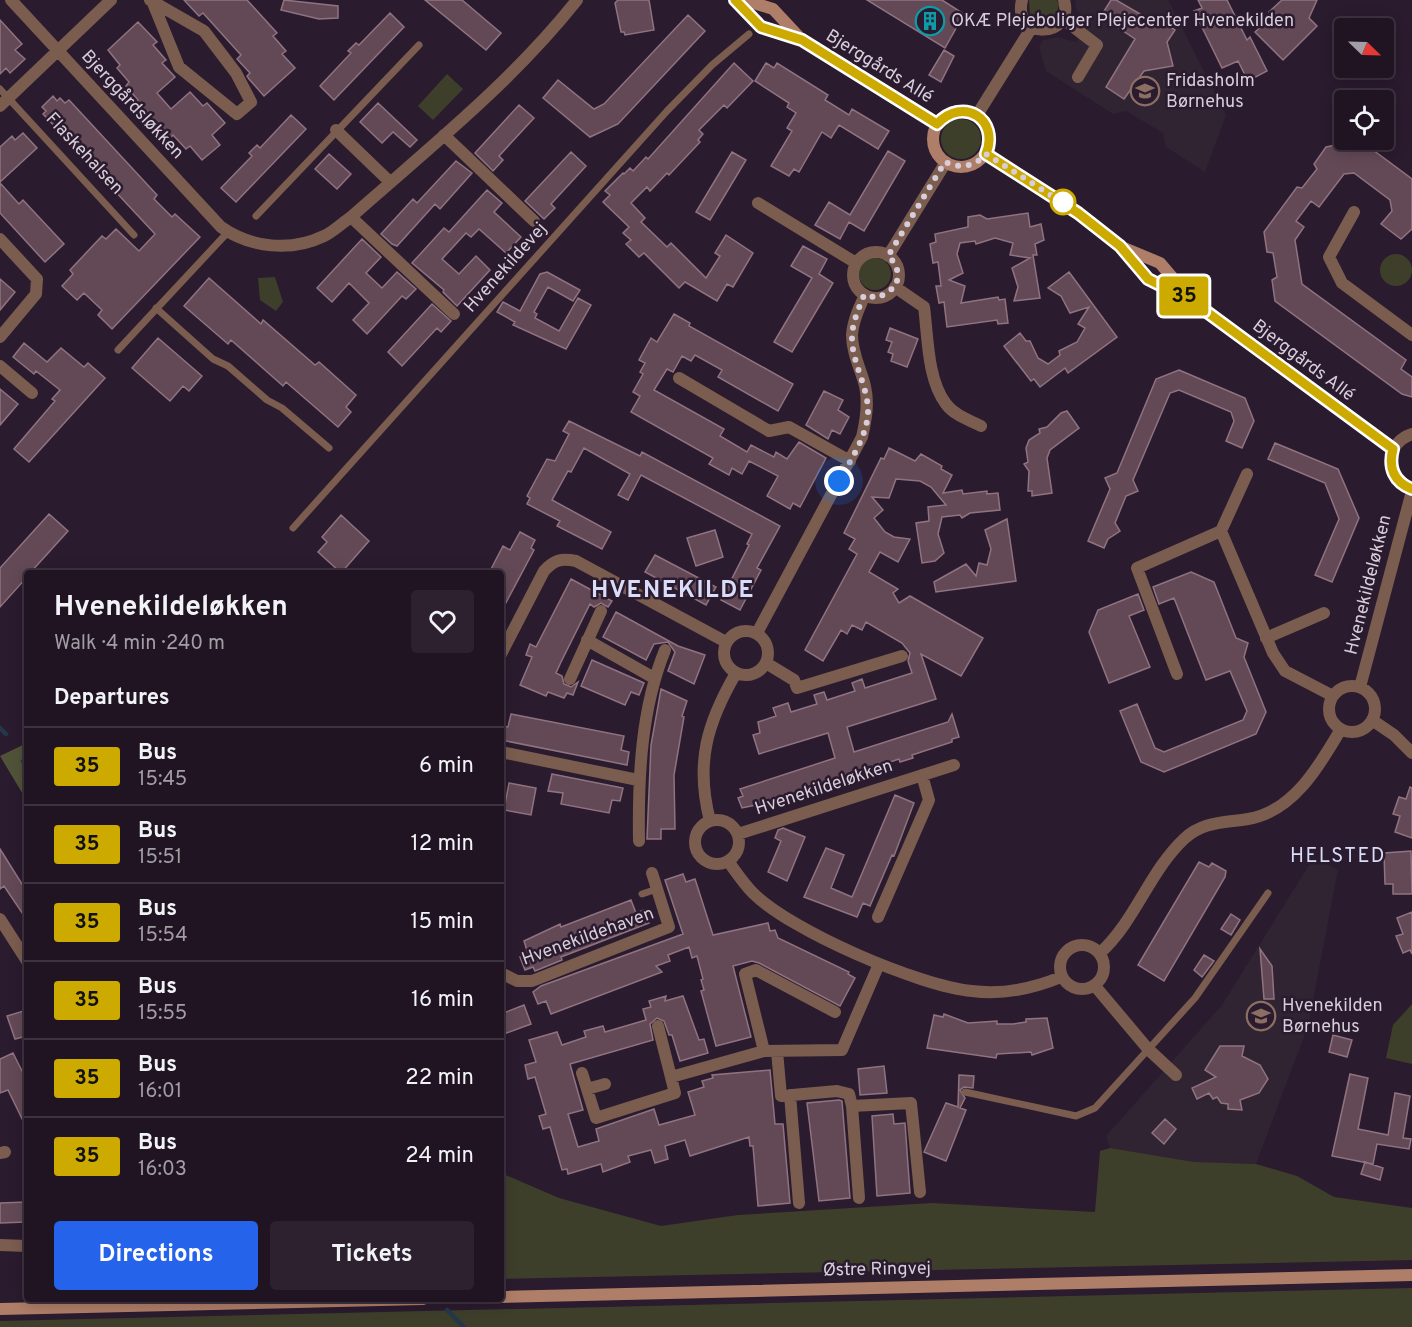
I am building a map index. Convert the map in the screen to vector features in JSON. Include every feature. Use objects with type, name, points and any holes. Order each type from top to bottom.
[{"type":"main road","name":"Bjerggårds Allé","points":[[735,0],[761,27],[802,40],[937,124]]},
{"type":"main road","name":"Bjerggårds Allé","points":[[744,0],[773,9],[802,40]]},
{"type":"main road","points":[[969,111],[977,115],[983,121],[990,137],[986,154],[972,165],[963,167],[945,162],[935,149],[934,132],[937,124],[951,112],[969,111]]},
{"type":"main road","name":"Bjerggårds Allé","points":[[986,154],[1068,206],[1120,246],[1148,279],[1192,301],[1393,449]]},
{"type":"main road","name":"Bjerggårds Allé","points":[[1120,246],[1160,263],[1192,301]]},
{"type":"main road","name":"Østre Ringvej","points":[[504,1297],[1412,1275]]},
{"type":"main road","points":[[0,1309],[296,1302]]},
{"type":"street","name":"Bjerggårdsløkken","points":[[11,0],[228,232],[244,240],[269,246],[296,245],[324,236],[351,217],[546,40],[577,0]]},
{"type":"street","name":"Flaskehalsen","points":[[3,97],[57,51],[111,0]]},
{"type":"street","points":[[1023,0],[1023,17],[1032,27],[1046,30],[1059,24],[1063,19],[1064,0]]},
{"type":"street","points":[[152,1],[204,31],[236,73],[251,102],[237,114],[179,67],[152,1]]},
{"type":"street","points":[[1063,19],[1097,45],[1078,77]]},
{"type":"street","points":[[977,115],[1032,27]]},
{"type":"street","points":[[336,130],[390,182]]},
{"type":"street","points":[[444,135],[534,221]]},
{"type":"street","points":[[888,256],[945,162]]},
{"type":"street","points":[[758,203],[856,263]]},
{"type":"street","points":[[1354,212],[1329,257],[1342,283],[1412,335]]},
{"type":"street","points":[[351,217],[454,314]]},
{"type":"street","points":[[0,239],[37,279],[39,286],[36,294],[0,337]]},
{"type":"street","points":[[874,252],[888,256],[893,260],[898,274],[895,287],[878,298],[864,295],[855,284],[856,263],[861,257],[874,252]]},
{"type":"street","points":[[895,287],[924,307],[934,376],[946,404],[958,415],[981,426]]},
{"type":"street","points":[[758,633],[862,437],[868,414],[866,386],[856,360],[852,336],[856,314],[864,295]]},
{"type":"street","points":[[0,366],[32,393]]},
{"type":"street","points":[[679,378],[769,431],[789,427],[850,461]]},
{"type":"street","points":[[1412,434],[1398,442],[1393,449],[1391,466],[1398,481],[1412,490]]},
{"type":"street","points":[[1177,674],[1137,568],[1221,531],[1247,474]]},
{"type":"street","name":"Hvenekildeløkken","points":[[1360,687],[1412,490]]},
{"type":"street","points":[[1221,531],[1266,638],[1285,670],[1333,696]]},
{"type":"street","points":[[504,648],[544,571],[554,561],[564,559],[576,561],[726,642]]},
{"type":"street","points":[[570,679],[601,611]]},
{"type":"street","name":"Hvenekildeløkken","points":[[1266,638],[1324,613]]},
{"type":"street","points":[[751,630],[758,633],[769,650],[766,663],[762,669],[749,675],[736,673],[730,669],[724,656],[726,642],[737,632],[751,630]]},
{"type":"street","points":[[587,640],[654,678]]},
{"type":"street","points":[[639,841],[638,780],[654,678],[665,650]]},
{"type":"street","points":[[766,663],[794,680],[797,688],[902,656]]},
{"type":"street","points":[[710,820],[703,775],[705,747],[712,721],[736,673]]},
{"type":"street","points":[[1345,687],[1360,687],[1374,701],[1375,711],[1372,720],[1359,731],[1341,729],[1330,715],[1329,705],[1333,696],[1345,687]]},
{"type":"street","points":[[1372,720],[1394,735],[1412,753]]},
{"type":"street","points":[[1100,953],[1129,920],[1166,857],[1186,837],[1206,825],[1247,819],[1281,806],[1305,784],[1341,729]]},
{"type":"street","points":[[504,753],[638,780]]},
{"type":"street","name":"Hvenekildeløkken","points":[[738,834],[954,765]]},
{"type":"street","name":"Hvenekildeløkken","points":[[878,917],[929,800],[922,775]]},
{"type":"street","points":[[710,820],[724,820],[735,828],[738,834],[739,846],[728,861],[715,864],[699,854],[696,834],[699,828],[710,820]]},
{"type":"street","points":[[728,861],[754,894],[776,911],[823,938],[879,964],[941,985],[971,992],[1017,991],[1036,988],[1061,977]]},
{"type":"street","name":"Hvenekildehaven","points":[[504,974],[517,981],[532,981],[669,927],[652,873]]},
{"type":"street","points":[[0,919],[24,956]]},
{"type":"street","points":[[1085,945],[1100,953],[1104,970],[1095,986],[1086,990],[1076,989],[1061,977],[1060,961],[1069,948],[1085,945]]},
{"type":"street","points":[[671,1077],[764,1051],[842,1050],[879,964]]},
{"type":"street","points":[[764,1051],[745,974],[756,970],[835,1012]]},
{"type":"street","points":[[1095,986],[1148,1049],[1176,1076]]},
{"type":"street","points":[[582,1072],[596,1118],[675,1093],[658,1026]]},
{"type":"street","points":[[777,1052],[781,1096],[837,1091],[849,1094],[852,1106],[859,1198]]},
{"type":"street","points":[[587,1089],[605,1084]]},
{"type":"street","points":[[790,1095],[799,1203]]},
{"type":"street","points":[[852,1106],[911,1103],[920,1192]]},
{"type":"street","points":[[0,1245],[24,1246]]},
{"type":"lane","name":"Hvenekildevej","points":[[293,528],[668,111],[712,65],[749,34]]},
{"type":"lane","points":[[256,216],[419,45]]},
{"type":"lane","name":"Flaskehalsen","points":[[3,97],[134,235]]},
{"type":"lane","points":[[118,350],[228,232]]},
{"type":"lane","points":[[156,309],[213,358],[228,366],[267,400],[282,408],[329,448]]},
{"type":"lane","points":[[642,894],[657,889]]},
{"type":"lane","points":[[965,1092],[1076,1116],[1095,1108],[1195,998],[1268,893]]},
{"type":"shaded area","name":"Fridasholm Børnehus","points":[[1075,0],[1168,0],[1226,115],[1205,172],[1166,147],[1163,133],[1126,111],[1113,114],[1046,71],[1039,47],[1043,40],[1057,37],[1076,42],[1088,23],[1076,9]]},
{"type":"shaded area","name":"Hvenekilden Børnehus","points":[[1314,857],[1338,870],[1308,1026],[1256,1164],[1194,1162],[1110,1148],[1106,1136],[1222,1005]]},
{"type":"green space","points":[[1029,0],[1057,0],[1059,5],[1055,19],[1043,24],[1030,17]]},
{"type":"green space","points":[[447,74],[463,89],[433,120],[418,106]]},
{"type":"green space","points":[[961,119],[969,120],[975,125],[980,131],[980,147],[975,153],[969,158],[961,159],[953,158],[947,153],[942,147],[941,139],[942,131],[947,125],[953,120]]},
{"type":"green space","points":[[1396,254],[1407,259],[1412,270],[1407,281],[1396,286],[1385,281],[1380,270],[1385,259]]},
{"type":"green space","points":[[875,258],[886,263],[891,274],[886,285],[875,290],[864,285],[859,274],[864,263]]},
{"type":"green space","points":[[275,277],[283,302],[276,311],[260,300],[258,278]]},
{"type":"green space","points":[[24,744],[24,796],[0,756]]},
{"type":"green space","points":[[1412,1004],[1412,1064],[1386,1058],[1393,1025]]},
{"type":"green space","points":[[1110,1148],[1194,1162],[1256,1164],[1297,1176],[1334,1197],[1412,1208],[1412,1260],[504,1279],[504,1174],[559,1198],[661,1226],[738,1215],[932,1203],[1095,1212],[1100,1151]]},
{"type":"green space","points":[[1412,1288],[1412,1327],[0,1327],[0,1321]]},
{"type":"building","points":[[184,0],[247,0],[277,33],[273,36],[286,51],[282,54],[295,68],[264,96],[247,76],[250,73],[237,59],[241,55],[203,13],[199,16]]},
{"type":"building","points":[[284,0],[338,6],[338,18],[319,19],[281,10]]},
{"type":"building","points":[[425,0],[462,0],[501,33],[486,50]]},
{"type":"building","points":[[618,0],[649,0],[654,30],[625,35],[621,32],[615,3]]},
{"type":"building","name":"OKÆ Plejeboliger Plejecenter Hvenekilden","points":[[867,0],[942,0],[964,14],[945,48]]},
{"type":"building","points":[[1111,0],[1116,0],[1152,21],[1154,17],[1175,30],[1167,42],[1173,66],[1144,71],[1124,99],[1106,87],[1135,39],[1101,16]]},
{"type":"building","points":[[1198,0],[1227,0],[1247,40],[1250,37],[1267,71],[1248,81],[1238,61],[1222,68],[1194,11],[1202,8]]},
{"type":"building","points":[[1282,0],[1317,0],[1309,18],[1317,26],[1283,60],[1255,32],[1273,16],[1269,12]]},
{"type":"building","points":[[390,13],[404,27],[334,100],[320,86],[351,53],[348,51],[356,43],[359,45]]},
{"type":"building","points":[[688,15],[705,31],[618,124],[590,137],[543,98],[558,80],[594,109],[604,104]]},
{"type":"building","points":[[0,20],[22,44],[15,50],[25,59],[10,73],[6,68],[0,74]]},
{"type":"building","points":[[138,22],[157,42],[153,45],[166,60],[162,63],[175,77],[157,93],[171,109],[190,92],[203,106],[207,103],[225,123],[212,135],[220,145],[202,160],[190,146],[186,149],[173,135],[169,139],[134,103],[138,100],[126,86],[129,82],[117,68],[120,65],[108,50]]},
{"type":"building","points":[[944,50],[954,56],[941,82],[929,75]]},
{"type":"building","points":[[734,63],[753,81],[727,108],[724,105],[699,130],[703,134],[698,140],[700,142],[669,175],[667,173],[650,191],[647,187],[631,203],[645,218],[641,222],[667,247],[671,243],[706,278],[720,256],[715,253],[726,235],[753,253],[733,287],[727,284],[717,301],[685,282],[679,288],[644,253],[639,257],[626,244],[631,240],[623,233],[629,227],[603,202],[610,195],[605,191],[623,173],[630,168],[633,171],[646,157],[648,159]]},
{"type":"building","points":[[766,63],[774,68],[777,63],[828,95],[825,100],[849,115],[852,109],[889,131],[878,149],[839,125],[831,138],[822,132],[799,172],[794,169],[789,176],[771,166],[792,131],[787,128],[796,113],[787,107],[789,103],[755,81]]},
{"type":"building","points":[[53,96],[57,101],[60,98],[65,103],[69,100],[157,195],[154,199],[172,217],[175,214],[200,237],[112,329],[98,315],[102,310],[84,293],[77,300],[62,286],[73,274],[70,270],[102,236],[106,239],[116,229],[139,251],[155,234],[43,114],[46,111],[42,107]]},
{"type":"building","points":[[378,103],[417,140],[410,147],[393,132],[382,143],[360,122]]},
{"type":"building","points":[[519,105],[534,118],[499,156],[503,160],[493,171],[475,153]]},
{"type":"building","points":[[291,115],[306,129],[236,202],[221,188],[252,156],[249,153],[257,145],[260,148]]},
{"type":"building","points":[[23,133],[37,148],[0,182],[0,147],[12,136],[15,140]]},
{"type":"building","points":[[1334,145],[1334,150],[1373,150],[1412,179],[1412,229],[1401,239],[1381,224],[1392,211],[1390,200],[1354,173],[1344,174],[1319,207],[1311,201],[1296,221],[1304,227],[1295,240],[1302,284],[1406,360],[1401,369],[1412,377],[1412,397],[1402,394],[1275,301],[1272,280],[1277,277],[1273,253],[1267,252],[1264,232],[1297,187],[1302,188],[1317,169],[1314,164],[1326,147]]},
{"type":"building","points":[[888,151],[905,161],[864,231],[849,222],[840,239],[815,225],[829,202],[850,215]]},
{"type":"building","points":[[571,152],[586,166],[551,204],[555,208],[544,219],[525,201]]},
{"type":"building","points":[[732,152],[746,160],[710,220],[696,212]]},
{"type":"building","points":[[329,154],[351,174],[337,189],[315,169]]},
{"type":"building","points":[[456,161],[472,173],[440,209],[435,204],[397,246],[392,244],[381,234],[413,199],[417,203]]},
{"type":"building","points":[[0,183],[19,204],[23,200],[64,244],[45,262],[0,213]]},
{"type":"building","points":[[487,190],[502,203],[494,212],[521,237],[506,253],[479,229],[471,237],[466,233],[442,259],[459,274],[476,256],[490,270],[457,306],[443,292],[444,290],[412,263],[444,228],[449,232]]},
{"type":"building","points":[[1028,213],[1030,227],[1041,224],[1044,240],[1035,244],[1037,255],[1033,255],[1040,298],[1014,301],[1018,287],[1012,268],[1030,258],[1010,255],[1013,243],[995,238],[976,244],[975,241],[960,243],[957,254],[963,273],[949,280],[965,286],[961,303],[998,297],[999,300],[1005,299],[1008,323],[998,324],[997,320],[947,327],[944,302],[939,303],[936,286],[941,286],[938,262],[933,263],[930,244],[936,242],[935,234],[968,227],[968,217],[980,215],[987,219]]},
{"type":"building","points":[[362,239],[381,257],[366,273],[382,288],[397,272],[416,289],[406,299],[402,296],[367,334],[353,320],[369,303],[349,283],[332,302],[317,288]]},
{"type":"building","points":[[803,246],[827,259],[819,274],[833,283],[792,352],[774,342],[812,278],[791,266]]},
{"type":"building","points":[[547,272],[580,290],[573,301],[548,287],[534,312],[537,314],[535,318],[559,331],[578,298],[591,305],[566,349],[513,325],[515,322],[497,312],[503,302],[520,311],[540,274]]},
{"type":"building","points":[[1069,272],[1117,337],[1068,373],[1065,368],[1040,387],[1034,379],[1031,381],[1004,346],[1020,333],[1026,341],[1030,341],[1038,358],[1048,364],[1060,355],[1059,351],[1077,342],[1085,328],[1078,324],[1089,307],[1070,313],[1061,296],[1048,288]]},
{"type":"building","points":[[209,278],[261,324],[263,320],[315,365],[319,362],[356,395],[346,407],[351,412],[338,427],[286,382],[283,386],[231,340],[228,344],[184,306]]},
{"type":"building","points":[[0,279],[15,292],[0,310]]},
{"type":"building","points":[[432,304],[451,321],[441,332],[437,328],[402,366],[388,352]]},
{"type":"building","points":[[674,314],[690,323],[689,326],[793,384],[778,411],[718,377],[722,370],[695,355],[691,361],[682,356],[673,372],[667,369],[654,390],[724,429],[720,436],[747,452],[751,445],[774,457],[776,452],[787,459],[799,442],[826,458],[800,507],[793,503],[790,509],[767,496],[778,476],[749,461],[742,474],[732,468],[729,475],[709,464],[713,458],[631,412],[640,396],[633,392],[643,374],[640,372],[645,363],[639,360],[651,338],[657,342]]},
{"type":"building","points":[[890,328],[918,339],[907,367],[891,361],[893,354],[888,352],[892,342],[886,340]]},
{"type":"building","points":[[158,338],[202,376],[189,391],[183,386],[170,401],[132,368]]},
{"type":"building","points":[[24,343],[47,362],[61,348],[84,367],[88,363],[105,378],[29,462],[14,449],[55,401],[52,399],[60,390],[36,371],[34,374],[13,357]]},
{"type":"building","points":[[1179,370],[1245,398],[1254,421],[1242,448],[1226,441],[1234,421],[1231,412],[1179,390],[1170,393],[1133,480],[1138,491],[1126,496],[1115,523],[1120,531],[1108,539],[1104,548],[1088,541],[1110,489],[1105,478],[1117,473],[1156,379]]},
{"type":"building","points":[[0,389],[18,404],[0,425]]},
{"type":"building","points":[[824,391],[843,400],[838,410],[849,417],[840,434],[832,430],[828,439],[806,425]]},
{"type":"building","points":[[1067,411],[1079,428],[1050,450],[1047,458],[1052,493],[1032,496],[1032,491],[1028,491],[1029,471],[1024,464],[1028,462],[1026,448],[1029,440],[1040,433],[1039,429],[1047,427],[1061,413]]},
{"type":"building","points":[[569,421],[640,456],[642,452],[780,526],[757,568],[761,570],[740,610],[721,600],[749,545],[747,544],[752,534],[641,475],[628,500],[618,495],[630,474],[584,448],[552,500],[611,532],[602,549],[557,526],[560,521],[527,504],[530,498],[527,496],[547,459],[555,461],[569,434],[563,431]]},
{"type":"building","points":[[1275,443],[1338,469],[1359,518],[1332,582],[1315,575],[1339,519],[1325,483],[1268,459]]},
{"type":"building","points":[[889,448],[915,461],[921,454],[942,466],[941,469],[952,475],[943,493],[962,490],[963,494],[987,491],[987,494],[998,493],[1000,510],[970,513],[962,518],[960,515],[942,517],[938,534],[944,553],[935,561],[922,563],[916,523],[929,521],[928,507],[946,505],[931,487],[920,481],[896,479],[889,498],[872,497],[883,510],[874,518],[885,532],[894,537],[910,539],[898,562],[880,552],[869,572],[898,589],[893,593],[899,603],[910,596],[983,638],[961,676],[921,654],[936,699],[847,727],[854,752],[948,722],[952,714],[959,737],[952,739],[952,742],[912,755],[913,758],[900,762],[899,759],[761,806],[761,804],[742,808],[738,798],[743,796],[740,789],[835,758],[828,733],[759,754],[753,735],[760,733],[758,722],[776,716],[773,708],[788,703],[791,712],[817,704],[814,695],[824,692],[827,700],[855,691],[852,683],[862,679],[865,688],[912,673],[908,661],[910,653],[902,643],[866,622],[862,630],[852,625],[847,634],[841,630],[823,661],[805,650],[857,554],[849,549],[855,539],[844,533],[881,458],[884,459]]},
{"type":"building","points":[[49,514],[68,531],[33,570],[24,570],[24,580],[0,607],[0,568]]},
{"type":"building","points":[[341,515],[369,541],[344,570],[338,570],[318,552],[327,542],[322,537]]},
{"type":"building","points":[[1007,519],[1016,581],[936,592],[934,582],[966,564],[976,576],[979,563],[987,565],[991,549],[985,530]]},
{"type":"building","points":[[715,530],[723,557],[696,566],[687,538]]},
{"type":"building","points":[[520,532],[535,540],[531,548],[534,550],[504,606],[504,570],[491,570],[503,546],[510,550]]},
{"type":"building","points":[[655,555],[716,587],[706,605],[645,572]]},
{"type":"building","points":[[1191,572],[1214,582],[1236,638],[1248,643],[1244,657],[1266,712],[1256,734],[1164,772],[1141,762],[1120,711],[1137,704],[1155,748],[1164,752],[1243,720],[1247,711],[1230,671],[1206,680],[1174,598],[1159,604],[1153,587]]},
{"type":"building","points":[[571,579],[612,601],[608,607],[601,603],[594,607],[590,604],[556,673],[562,676],[564,684],[571,687],[578,682],[573,695],[567,693],[564,698],[548,692],[546,696],[520,685],[532,657],[526,655],[530,644],[536,647]]},
{"type":"building","points":[[1138,594],[1144,610],[1129,616],[1150,667],[1109,683],[1089,632],[1098,610]]},
{"type":"building","points":[[616,612],[678,646],[705,655],[694,684],[668,671],[675,652],[668,642],[654,644],[646,660],[603,637]]},
{"type":"building","points":[[592,660],[644,683],[639,695],[631,692],[625,705],[581,686]]},
{"type":"building","points":[[661,689],[687,701],[682,716],[684,717],[674,775],[675,829],[661,829],[661,839],[647,839],[651,745]]},
{"type":"building","points":[[511,714],[624,736],[621,750],[629,752],[627,765],[504,741],[504,726],[508,727]]},
{"type":"building","points":[[552,774],[623,788],[620,801],[612,800],[609,813],[561,804],[563,793],[548,791]]},
{"type":"building","points":[[509,783],[536,788],[531,815],[504,810]]},
{"type":"building","points":[[1410,787],[1412,788],[1412,838],[1395,832],[1400,816],[1393,814],[1399,797],[1406,799]]},
{"type":"building","points":[[895,795],[914,803],[894,856],[892,855],[870,906],[863,903],[857,917],[804,897],[826,848],[844,855],[831,888],[852,897]]},
{"type":"building","points":[[783,828],[805,837],[787,881],[768,872],[781,841],[775,838],[778,830]]},
{"type":"building","points":[[0,849],[24,887],[24,916],[4,886],[0,889]]},
{"type":"building","points":[[1411,851],[1412,894],[1393,894],[1393,884],[1385,884],[1384,853]]},
{"type":"building","points":[[1199,862],[1209,867],[1212,863],[1226,871],[1225,877],[1164,981],[1138,965]]},
{"type":"building","points":[[683,874],[686,882],[695,879],[713,935],[768,923],[770,931],[775,930],[778,938],[849,972],[848,974],[855,978],[840,1006],[759,963],[752,961],[733,966],[751,1037],[716,1046],[701,991],[704,990],[701,980],[703,979],[697,956],[692,958],[689,947],[668,955],[670,961],[656,966],[662,972],[551,1014],[546,1001],[538,1004],[533,992],[541,986],[683,934],[665,880]]},
{"type":"building","points":[[631,900],[636,913],[644,910],[649,923],[561,957],[562,960],[535,971],[533,967],[525,970],[520,957],[528,954],[524,941],[560,924],[561,927]]},
{"type":"building","points":[[1412,912],[1412,954],[1410,950],[1403,953],[1396,936],[1403,934],[1397,918]]},
{"type":"building","points":[[1231,914],[1240,920],[1231,935],[1221,929]]},
{"type":"building","points":[[1260,949],[1272,966],[1274,999],[1264,999]]},
{"type":"building","points":[[1204,955],[1214,961],[1202,977],[1194,970]]},
{"type":"building","points":[[666,996],[665,1001],[683,996],[699,1040],[704,1039],[708,1053],[680,1061],[672,1035],[669,1035],[664,1021],[657,1018],[650,1024],[653,1040],[570,1064],[583,1110],[568,1114],[578,1147],[599,1141],[596,1129],[654,1109],[659,1125],[695,1115],[688,1092],[704,1087],[702,1081],[713,1078],[712,1075],[770,1070],[775,1124],[783,1124],[790,1203],[758,1206],[753,1146],[750,1146],[749,1137],[690,1156],[685,1140],[665,1146],[668,1159],[655,1163],[651,1150],[628,1156],[630,1162],[603,1172],[601,1164],[568,1174],[567,1169],[562,1170],[550,1127],[543,1129],[539,1116],[546,1114],[535,1077],[528,1079],[525,1065],[536,1062],[529,1040],[557,1032],[562,1045],[586,1037],[584,1031],[603,1026],[605,1032],[646,1020],[643,1009],[651,1007],[649,1001]]},
{"type":"building","points":[[524,1005],[531,1024],[504,1034],[504,1013]]},
{"type":"building","points":[[24,1011],[24,1037],[15,1039],[7,1016]]},
{"type":"building","points":[[944,1014],[968,1023],[997,1021],[997,1024],[1013,1024],[1026,1022],[1026,1019],[1047,1018],[1053,1048],[1032,1055],[1031,1052],[997,1054],[996,1058],[927,1048],[934,1015],[943,1017]]},
{"type":"building","points":[[1333,1035],[1352,1040],[1347,1057],[1329,1052]]},
{"type":"building","points":[[1220,1046],[1244,1046],[1242,1056],[1260,1065],[1268,1079],[1259,1093],[1240,1100],[1242,1110],[1228,1109],[1228,1104],[1221,1103],[1217,1097],[1213,1099],[1209,1093],[1197,1099],[1192,1088],[1216,1077],[1205,1070]]},
{"type":"building","points":[[13,1053],[24,1075],[24,1123],[8,1090],[0,1093],[0,1059]]},
{"type":"building","points":[[884,1066],[887,1093],[860,1095],[858,1069]]},
{"type":"building","points":[[1350,1074],[1368,1078],[1358,1129],[1388,1135],[1395,1093],[1410,1096],[1403,1138],[1411,1139],[1409,1149],[1377,1144],[1373,1164],[1332,1156]]},
{"type":"building","points":[[959,1075],[974,1076],[973,1088],[964,1087],[960,1090],[965,1098],[960,1108],[966,1110],[946,1161],[924,1152],[946,1103],[958,1107]]},
{"type":"building","points":[[842,1101],[850,1198],[819,1201],[807,1103]]},
{"type":"building","points":[[893,1114],[894,1124],[905,1123],[910,1193],[877,1196],[872,1116]]},
{"type":"building","points":[[1165,1119],[1176,1129],[1164,1144],[1152,1133]]},
{"type":"building","points":[[1365,1162],[1383,1168],[1380,1180],[1361,1174]]},
{"type":"building","points":[[24,1202],[24,1222],[0,1223],[0,1203]]},
{"type":"waterway","points":[[0,728],[6,734]]},
{"type":"waterway","points":[[447,1310],[464,1327]]},
{"type":"bus line","name":"35","points":[[735,0],[761,27],[802,40],[937,124],[951,112],[969,111],[977,115],[988,128],[990,137],[986,154],[1078,213],[1120,246],[1148,279],[1192,301],[1393,449],[1391,466],[1393,474],[1398,481],[1412,489]]},
{"type":"place","name":"OKÆ Plejeboliger Plejecenter Hvenekilden","points":[[930,21]]},
{"type":"place","name":"Fridasholm Børnehus","points":[[1145,91]]},
{"type":"place","name":"Hvenekilden Børnehus","points":[[1261,1016]]},
{"type":"district","name":"HVENEKILDE","points":[[673,591]]},
{"type":"district","name":"HELSTED","points":[[1338,857]]},
{"type":"route","points":[[839,481],[862,437],[868,414],[866,386],[856,360],[852,336],[856,314],[864,295],[878,298],[895,287],[898,281],[897,267],[888,256],[945,162],[963,167],[980,161],[986,154],[1068,206],[1063,202]]}]
